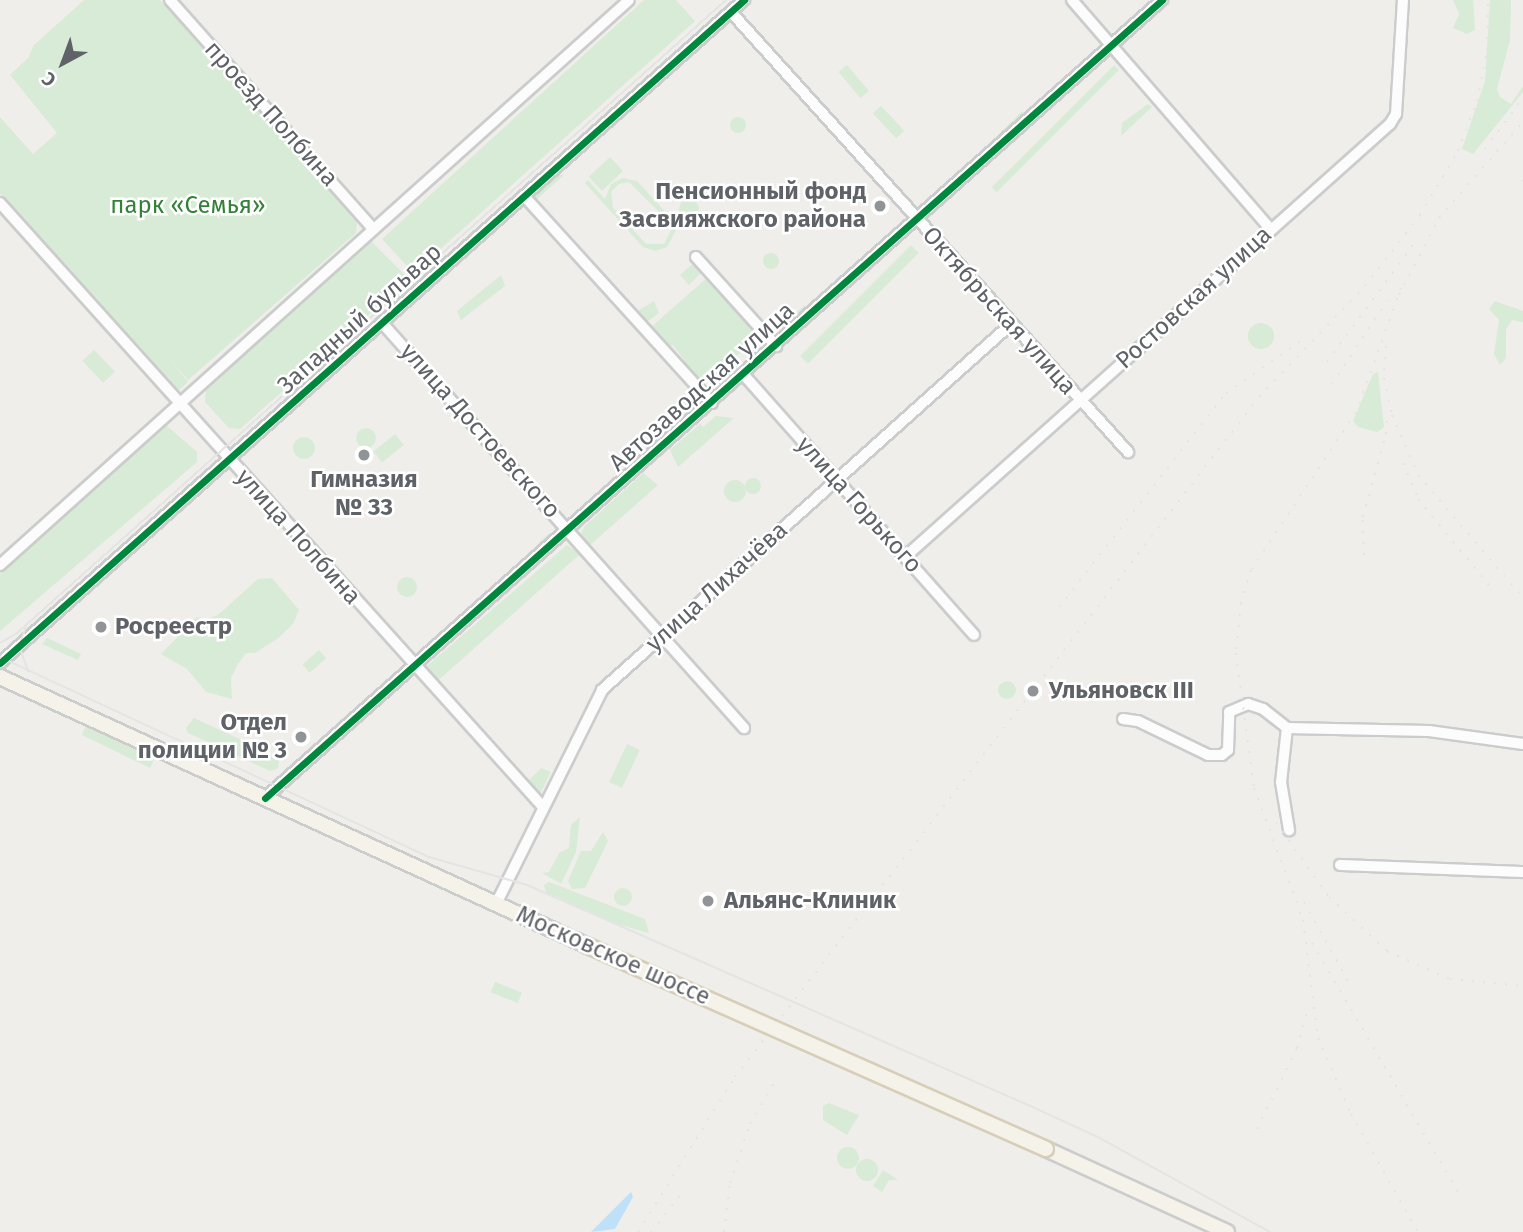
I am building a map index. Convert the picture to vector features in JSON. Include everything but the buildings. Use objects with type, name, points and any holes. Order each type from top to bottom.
[{"type":"main road","name":"Московское шоссе","points":[[0,677],[587,946],[1227,1232]]},
{"type":"street","name":"проезд Полбина","points":[[170,0],[373,229]]},
{"type":"street","points":[[0,565],[629,0]]},
{"type":"street","name":"Западный бульвар","points":[[0,663],[230,462],[744,0]]},
{"type":"street","points":[[1072,0],[1271,230]]},
{"type":"street","name":"Автозаводская улица","points":[[265,799],[570,531],[1162,0]]},
{"type":"street","name":"Ростовская улица","points":[[905,557],[1393,119],[1403,0]]},
{"type":"street","name":"Октябрьская улица","points":[[731,12],[1079,401],[1128,452]]},
{"type":"street","points":[[525,197],[712,403]]},
{"type":"street","name":"улица Полбина","points":[[0,203],[230,462],[543,807]]},
{"type":"street","points":[[696,257],[776,346]]},
{"type":"street","name":"улица Достоевского","points":[[383,324],[744,727]]},
{"type":"street","name":"улица Лихачёва","points":[[496,904],[595,699],[1011,324]]},
{"type":"street","name":"улица Горького","points":[[744,375],[974,635]]},
{"type":"street","points":[[1123,719],[1138,721],[1208,755],[1222,755],[1228,750],[1228,712],[1248,704],[1263,709],[1287,728],[1429,731],[1523,744]]},
{"type":"street","points":[[1287,728],[1281,782],[1289,830]]},
{"type":"street","points":[[1340,865],[1523,872]]},
{"type":"green space","name":"парк «Семья»","points":[[84,0],[160,0],[357,222],[356,233],[188,380],[170,360],[188,382],[176,393],[0,194],[0,117],[33,154],[57,133],[10,75],[29,57],[33,46]]},
{"type":"green space","points":[[644,0],[676,0],[695,21],[426,262],[415,261],[408,267],[382,239]]},
{"type":"green space","points":[[1453,0],[1473,0],[1475,30],[1467,34],[1453,28],[1459,14]]},
{"type":"green space","points":[[1490,0],[1511,0],[1510,40],[1497,89],[1500,97],[1511,104],[1523,86],[1523,92],[1473,154],[1462,149],[1485,81]]},
{"type":"green space","points":[[847,65],[869,91],[860,98],[839,72]]},
{"type":"green space","points":[[1114,65],[1119,70],[997,192],[992,187]]},
{"type":"green space","points":[[1148,104],[1152,107],[1121,136],[1122,123]]},
{"type":"green space","points":[[881,106],[904,131],[896,138],[873,114]]},
{"type":"green space","points":[[1022,111],[1024,113],[989,148],[987,146]]},
{"type":"green space","points":[[738,117],[746,125],[738,133],[730,125]]},
{"type":"green space","points":[[610,157],[623,171],[602,191],[589,177]]},
{"type":"green space","points":[[555,175],[564,175],[535,201],[535,194]]},
{"type":"green space","points":[[623,178],[637,181],[671,218],[676,230],[667,247],[655,251],[643,247],[585,183],[588,180],[605,199],[611,184]],"holes":[[[629,182],[667,220],[671,230],[664,244],[646,244],[613,208],[611,192],[619,184]]]},
{"type":"green space","points":[[689,199],[696,202],[699,209],[696,216],[689,219],[682,216],[679,209],[682,202]]},
{"type":"green space","points":[[371,241],[409,279],[240,429],[229,428],[205,402],[206,388]]},
{"type":"green space","points":[[911,245],[919,253],[808,364],[800,356]]},
{"type":"green space","points":[[768,253],[774,253],[779,261],[777,267],[768,269],[763,264],[763,258]]},
{"type":"green space","points":[[696,261],[702,272],[689,285],[680,275]]},
{"type":"green space","points":[[501,275],[505,286],[461,320],[457,311]]},
{"type":"green space","points":[[708,277],[761,334],[703,386],[673,345],[669,347],[651,327]]},
{"type":"green space","points":[[654,301],[659,313],[647,322],[636,312]]},
{"type":"green space","points":[[1495,301],[1523,311],[1523,322],[1512,320],[1506,329],[1506,358],[1500,365],[1494,354],[1499,320],[1489,309]]},
{"type":"green space","points":[[805,305],[808,309],[777,337],[770,336]]},
{"type":"green space","points":[[1261,323],[1270,327],[1274,336],[1270,345],[1261,349],[1252,345],[1248,336],[1252,327]]},
{"type":"green space","points":[[94,350],[115,372],[103,383],[82,361]]},
{"type":"green space","points":[[742,361],[746,366],[715,392],[708,391]]},
{"type":"green space","points":[[1378,372],[1384,427],[1377,432],[1358,427],[1353,421],[1373,374]]},
{"type":"green space","points":[[716,416],[734,418],[678,467],[670,450],[700,424],[703,427]]},
{"type":"green space","points":[[165,424],[197,452],[197,462],[0,631],[0,571]]},
{"type":"green space","points":[[366,428],[373,431],[376,438],[373,445],[366,448],[359,445],[356,438],[359,431]]},
{"type":"green space","points":[[662,432],[666,436],[574,528],[570,524]]},
{"type":"green space","points":[[395,434],[404,445],[382,463],[373,452]]},
{"type":"green space","points":[[304,437],[312,440],[315,448],[312,456],[304,459],[296,456],[293,448],[296,440]]},
{"type":"green space","points":[[643,473],[658,485],[589,546],[581,534],[584,527]]},
{"type":"green space","points":[[750,478],[756,478],[761,486],[759,492],[750,494],[745,489],[745,483]]},
{"type":"green space","points":[[735,480],[743,483],[746,491],[743,499],[735,502],[727,499],[724,491],[727,483]]},
{"type":"green space","points":[[548,534],[552,538],[421,669],[417,665]]},
{"type":"green space","points":[[567,545],[580,554],[433,685],[424,671],[428,665]]},
{"type":"green space","points":[[407,577],[414,580],[417,587],[414,594],[407,597],[400,594],[397,587],[400,580]]},
{"type":"green space","points":[[272,578],[299,610],[293,624],[277,639],[255,653],[246,653],[231,678],[232,699],[206,692],[187,669],[161,654],[197,617],[204,620],[218,615],[258,579]]},
{"type":"green space","points":[[47,638],[81,654],[78,660],[42,644]]},
{"type":"green space","points":[[319,650],[326,658],[310,673],[302,664]]},
{"type":"green space","points":[[1007,681],[1013,684],[1016,690],[1013,696],[1007,699],[1001,696],[998,690],[1001,684]]},
{"type":"green space","points":[[194,718],[280,758],[278,768],[270,771],[188,733],[186,728]]},
{"type":"green space","points":[[87,724],[155,757],[150,768],[82,735]]},
{"type":"green space","points":[[627,744],[640,750],[622,788],[609,782]]},
{"type":"green space","points":[[541,768],[551,772],[540,794],[527,782]]},
{"type":"green space","points":[[580,817],[576,852],[561,884],[542,873],[549,872],[559,853],[569,848],[571,825]]},
{"type":"green space","points":[[603,832],[608,841],[585,888],[572,889],[568,881],[581,851],[591,851]]},
{"type":"green space","points":[[549,882],[645,919],[649,933],[613,923],[546,892],[544,885]]},
{"type":"green space","points":[[623,888],[629,891],[632,897],[629,903],[623,906],[617,903],[614,897],[617,891]]},
{"type":"green space","points":[[495,982],[522,993],[518,1003],[491,992]]},
{"type":"green space","points":[[829,1103],[859,1115],[847,1135],[823,1120],[823,1106]]},
{"type":"green space","points":[[848,1147],[856,1150],[859,1158],[856,1166],[848,1169],[840,1166],[837,1158],[840,1150]]},
{"type":"green space","points":[[867,1159],[875,1162],[878,1170],[875,1178],[867,1181],[859,1178],[856,1170],[859,1162]]},
{"type":"green space","points":[[883,1170],[898,1180],[889,1180],[882,1192],[873,1186]]},
{"type":"water","points":[[631,1192],[633,1197],[615,1229],[591,1232]]},
{"type":"tram line","points":[[0,643],[17,633],[726,0]]},
{"type":"tram line","points":[[26,626],[19,646],[28,671]]},
{"type":"tram line","points":[[0,657],[429,857],[527,885],[1026,1104],[1098,1137],[1270,1232]]},
{"type":"railway","points":[[638,1232],[735,1077],[1259,397],[1365,286],[1420,215],[1458,151],[1477,101],[1487,50],[1488,0]]},
{"type":"railway","points":[[1485,149],[1523,98]]},
{"type":"railway","points":[[1399,295],[1439,218],[1523,122]]},
{"type":"railway","points":[[1327,362],[1418,238]]},
{"type":"railway","points":[[1401,288],[1356,412],[1251,570],[1241,603],[1236,653],[1254,788],[1303,920],[1318,1038],[1351,1114],[1418,1232]]},
{"type":"railway","points":[[1332,384],[1387,301]]},
{"type":"railway","points":[[1059,607],[1226,393],[1305,338]]},
{"type":"railway","points":[[1386,346],[1384,378],[1392,415],[1418,475],[1523,598]]},
{"type":"railway","points":[[1364,555],[1363,517],[1386,434],[1387,412]]},
{"type":"railway","points":[[1403,463],[1418,499],[1493,590]]},
{"type":"railway","points":[[1276,822],[1329,897],[1387,951],[1450,979],[1523,986]]},
{"type":"railway","points":[[1304,902],[1351,986]]},
{"type":"railway","points":[[1312,943],[1458,1192]]},
{"type":"railway","points":[[1257,1129],[1297,1048],[1308,1009]]},
{"type":"railway","points":[[724,1232],[730,1183],[750,1124],[775,1081]]},
{"type":"railway","points":[[651,1232],[685,1189]]},
{"type":"cycle path","points":[[0,663],[744,0]]},
{"type":"cycle path","points":[[265,798],[1162,0]]},
{"type":"place","name":"Пенсионный фонд Засвияжского района","points":[[880,206]]},
{"type":"place","name":"Гимназия № 33","points":[[364,455]]},
{"type":"place","name":"Росреестр","points":[[101,627]]},
{"type":"place","name":"Ульяновск III","points":[[1033,691]]},
{"type":"place","name":"Отдел полиции № 3","points":[[301,737]]},
{"type":"place","name":"Альянс-Клиник","points":[[708,901]]}]
